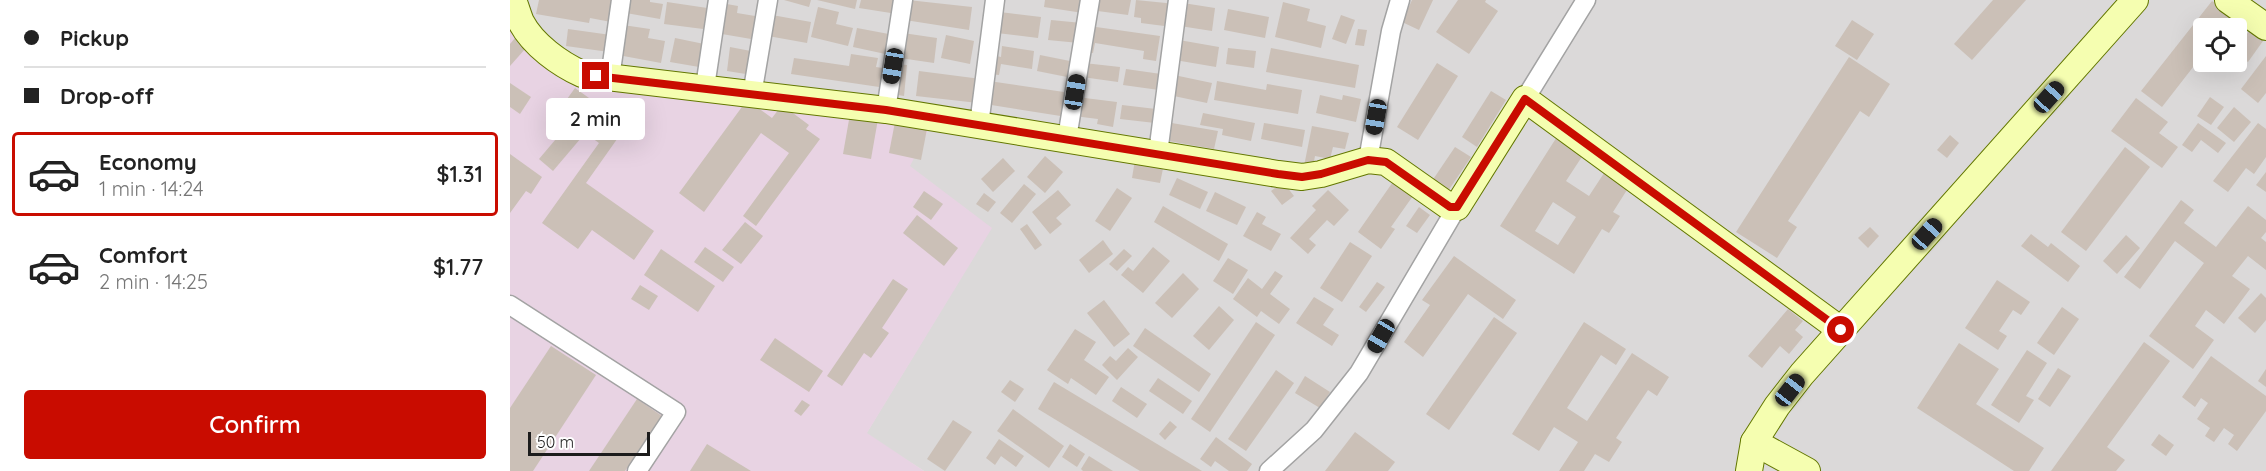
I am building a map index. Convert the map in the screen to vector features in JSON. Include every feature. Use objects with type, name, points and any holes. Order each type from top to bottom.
[{"type":"street","points":[[513,0],[522,24],[552,55],[567,67],[582,74],[886,110],[1302,177],[1321,174],[1368,160],[1386,162],[1450,207],[1457,207]]},
{"type":"street","points":[[610,78],[621,0]]},
{"type":"street","points":[[705,87],[718,0]]},
{"type":"street","points":[[752,94],[768,0]]},
{"type":"street","points":[[886,110],[903,0]]},
{"type":"street","points":[[979,125],[995,0]]},
{"type":"street","points":[[1067,138],[1090,0]]},
{"type":"street","points":[[1158,153],[1178,0]]},
{"type":"street","points":[[1368,160],[1391,31],[1400,0]]},
{"type":"street","points":[[1269,471],[1314,430],[1359,373],[1457,207],[1586,0]]},
{"type":"street","points":[[1749,471],[1754,442],[1796,382],[2135,0]]},
{"type":"street","points":[[2228,0],[2266,27]]},
{"type":"street","points":[[1525,99],[1841,330]]},
{"type":"street","points":[[510,305],[676,412],[637,471]]},
{"type":"street","points":[[1754,442],[1807,471]]},
{"type":"shaded area","points":[[510,0],[2266,0],[2266,471],[924,471],[866,434],[991,228],[587,83]]},
{"type":"shaded area","points":[[510,13],[536,53],[930,127],[910,166],[992,228],[867,433],[924,471],[510,471]]},
{"type":"building","points":[[539,0],[615,0],[611,22],[590,18],[589,23],[536,14]]},
{"type":"building","points":[[628,0],[650,0],[650,2],[663,4],[660,19],[626,13]]},
{"type":"building","points":[[784,0],[811,0],[809,7]]},
{"type":"building","points":[[817,0],[857,0],[855,9]]},
{"type":"building","points":[[861,0],[900,0],[897,14],[859,8]]},
{"type":"building","points":[[908,0],[972,7],[969,30],[905,20]]},
{"type":"building","points":[[1045,0],[1085,0],[1083,13],[1044,7]]},
{"type":"building","points":[[1092,0],[1131,0],[1128,15],[1090,10]]},
{"type":"building","points":[[1136,0],[1176,4],[1172,27],[1141,23],[1141,18],[1134,17]]},
{"type":"building","points":[[1412,0],[1433,0],[1419,30],[1402,22]]},
{"type":"building","points":[[1458,0],[1486,0],[1485,2],[1498,11],[1469,54],[1436,32]]},
{"type":"building","points":[[1993,0],[2026,0],[1972,60],[1954,44]]},
{"type":"building","points":[[2212,1],[2232,16],[2230,18],[2199,18]]},
{"type":"building","points":[[667,2],[714,9],[711,30],[664,24]]},
{"type":"building","points":[[1283,2],[1310,9],[1307,21],[1326,26],[1321,48],[1275,37]]},
{"type":"building","points":[[721,3],[738,6],[737,13],[761,17],[757,40],[716,33]]},
{"type":"building","points":[[1183,3],[1215,8],[1212,31],[1180,26]]},
{"type":"building","points":[[818,7],[839,12],[836,24],[853,28],[848,46],[811,37]]},
{"type":"building","points":[[1228,9],[1269,17],[1265,38],[1224,30]]},
{"type":"building","points":[[1000,12],[1041,17],[1038,38],[997,33]]},
{"type":"building","points":[[772,15],[811,22],[807,43],[768,36]]},
{"type":"building","points":[[1341,15],[1355,20],[1346,44],[1332,39]]},
{"type":"building","points":[[1051,20],[1082,23],[1079,43],[1048,40]]},
{"type":"building","points":[[1852,20],[1874,34],[1857,60],[1835,46]]},
{"type":"building","points":[[623,25],[650,29],[648,38],[665,41],[661,63],[618,55]]},
{"type":"building","points":[[2193,25],[2193,67],[2162,107],[2141,91]]},
{"type":"building","points":[[1089,26],[1160,36],[1156,61],[1143,59],[1144,51],[1095,43],[1093,53],[1085,52]]},
{"type":"building","points":[[857,28],[894,35],[890,55],[853,47]]},
{"type":"building","points":[[568,29],[611,35],[609,52],[566,46]]},
{"type":"building","points":[[1358,29],[1367,30],[1364,46],[1355,45]]},
{"type":"building","points":[[2249,31],[2263,41],[2248,62],[2247,61],[2247,34]]},
{"type":"building","points":[[903,33],[937,38],[934,63],[900,58]]},
{"type":"building","points":[[946,35],[974,41],[970,64],[941,58]]},
{"type":"building","points":[[515,38],[526,48],[510,66],[510,44]]},
{"type":"building","points":[[675,38],[709,45],[705,68],[670,62]]},
{"type":"building","points":[[1179,40],[1219,47],[1216,67],[1175,60]]},
{"type":"building","points":[[1002,46],[1034,51],[1032,69],[1001,64],[999,75],[989,74],[992,55],[1001,57]]},
{"type":"building","points":[[730,47],[756,52],[752,75],[727,71]]},
{"type":"building","points":[[1228,48],[1256,51],[1254,68],[1226,64]]},
{"type":"building","points":[[1271,48],[1359,65],[1355,88],[1266,72]]},
{"type":"building","points":[[851,54],[878,58],[876,67],[889,69],[886,88],[791,74],[794,58],[849,66]]},
{"type":"building","points":[[1040,55],[1075,62],[1072,78],[1037,71]]},
{"type":"building","points":[[2266,56],[2266,93],[2258,103],[2241,89]]},
{"type":"building","points":[[1849,57],[1890,84],[1869,117],[1860,111],[1788,221],[1797,227],[1777,258],[1736,232]]},
{"type":"building","points":[[1084,63],[1120,67],[1118,82],[1082,77]]},
{"type":"building","points":[[1437,63],[1458,76],[1418,140],[1397,127]]},
{"type":"building","points":[[896,64],[907,65],[904,96],[892,94]]},
{"type":"building","points":[[1126,69],[1161,74],[1159,90],[1123,85]]},
{"type":"building","points":[[919,71],[981,79],[978,103],[916,96]]},
{"type":"building","points":[[1174,75],[1212,83],[1207,103],[1169,95]]},
{"type":"building","points":[[989,81],[1071,93],[1067,117],[985,104]]},
{"type":"building","points":[[1217,81],[1266,90],[1267,84],[1302,90],[1298,114],[1214,100]]},
{"type":"building","points":[[510,83],[531,97],[520,114],[510,107]]},
{"type":"building","points":[[575,88],[627,125],[586,183],[654,231],[634,260],[592,230],[578,249],[542,223],[599,143],[557,113]]},
{"type":"building","points":[[1491,91],[1506,100],[1477,147],[1462,137]]},
{"type":"building","points":[[1320,95],[1342,100],[1343,95],[1361,99],[1356,122],[1316,113]]},
{"type":"building","points":[[1077,97],[1117,102],[1113,127],[1097,124],[1098,119],[1074,116]]},
{"type":"building","points":[[2210,97],[2224,107],[2211,125],[2197,116]]},
{"type":"building","points":[[2136,98],[2168,122],[2159,133],[2178,147],[2162,168],[2111,131]]},
{"type":"building","points":[[747,100],[772,118],[782,105],[809,125],[806,129],[820,139],[756,226],[743,216],[789,153],[761,133],[704,212],[679,193]]},
{"type":"building","points":[[626,105],[639,115],[632,125],[619,116]]},
{"type":"building","points":[[1122,105],[1156,109],[1155,123],[1120,119]]},
{"type":"building","points":[[2234,107],[2251,122],[2234,142],[2217,128]]},
{"type":"building","points":[[1203,113],[1255,123],[1251,141],[1222,135],[1223,129],[1200,125]]},
{"type":"building","points":[[850,114],[878,119],[871,159],[843,154]]},
{"type":"building","points":[[895,122],[927,129],[921,160],[889,153]]},
{"type":"building","points":[[1166,122],[1218,131],[1214,149],[1163,140]]},
{"type":"building","points":[[1264,123],[1305,130],[1302,147],[1261,139]]},
{"type":"building","points":[[2198,123],[2226,143],[2218,153],[2201,140],[2192,152],[2182,145]]},
{"type":"building","points":[[2258,123],[2266,129],[2266,157],[2254,174],[2246,168],[2228,192],[2213,181]]},
{"type":"building","points":[[567,126],[581,138],[553,171],[539,159]]},
{"type":"building","points":[[1312,126],[1349,133],[1345,149],[1333,147],[1330,159],[1315,156],[1313,167],[1304,166]]},
{"type":"building","points":[[1560,132],[1587,149],[1566,181],[1589,196],[1608,167],[1632,182],[1613,212],[1620,216],[1609,233],[1602,229],[1574,274],[1500,226]],"holes":[[[1553,202],[1576,217],[1558,245],[1535,231]]]},
{"type":"building","points":[[1950,135],[1959,143],[1947,158],[1937,150]]},
{"type":"building","points":[[1455,147],[1471,157],[1448,191],[1432,181]]},
{"type":"building","points":[[2125,147],[2150,167],[2086,251],[2061,232]]},
{"type":"building","points":[[510,154],[542,177],[531,194],[526,191],[510,213]]},
{"type":"building","points":[[1136,154],[1165,159],[1160,183],[1132,178]]},
{"type":"building","points":[[1045,156],[1063,172],[1045,193],[1027,177]]},
{"type":"building","points":[[1003,158],[1015,171],[993,192],[981,179]]},
{"type":"building","points":[[2266,172],[2266,192],[2256,185]]},
{"type":"building","points":[[1177,178],[1208,192],[1200,209],[1169,195]]},
{"type":"building","points":[[1395,179],[1415,193],[1391,227],[1395,229],[1381,249],[1358,232]]},
{"type":"building","points":[[1283,182],[1294,196],[1282,205],[1271,191]]},
{"type":"building","points":[[1024,184],[1036,194],[1012,223],[1000,213]]},
{"type":"building","points":[[1117,188],[1132,198],[1110,231],[1095,221]]},
{"type":"building","points":[[1058,190],[1071,205],[1056,218],[1062,224],[1050,234],[1032,212]]},
{"type":"building","points":[[1328,190],[1349,210],[1334,226],[1327,220],[1309,239],[1316,245],[1308,254],[1290,238],[1316,210],[1312,206]]},
{"type":"building","points":[[924,191],[943,204],[931,220],[913,207]]},
{"type":"building","points":[[1215,192],[1246,207],[1237,225],[1206,211]]},
{"type":"building","points":[[984,193],[996,202],[988,212],[976,204]]},
{"type":"building","points":[[2181,200],[2194,210],[2184,223],[2216,247],[2248,206],[2266,220],[2266,232],[2261,238],[2266,242],[2266,270],[2248,256],[2232,276],[2250,289],[2224,324],[2206,310],[2195,326],[2214,340],[2193,369],[2149,336],[2204,263],[2175,241],[2140,289],[2124,277]]},
{"type":"building","points":[[1163,206],[1228,244],[1219,261],[1154,222]]},
{"type":"building","points":[[1419,207],[1430,215],[1417,233],[1406,226]]},
{"type":"building","points":[[1257,212],[1266,217],[1262,224],[1281,234],[1271,251],[1243,236]]},
{"type":"building","points":[[917,215],[958,248],[944,266],[903,233]]},
{"type":"building","points":[[745,222],[763,236],[741,264],[722,250]]},
{"type":"building","points":[[1027,224],[1042,245],[1035,250],[1020,229]]},
{"type":"building","points":[[1870,227],[1879,236],[1868,248],[1858,238]]},
{"type":"building","points":[[2031,234],[2048,247],[2051,243],[2080,266],[2068,282],[2021,246]]},
{"type":"building","points":[[2126,235],[2140,248],[2117,274],[2103,261]]},
{"type":"building","points":[[1103,240],[1113,254],[1089,273],[1079,260]]},
{"type":"building","points":[[1350,242],[1372,256],[1342,302],[1320,288]]},
{"type":"building","points":[[705,247],[734,267],[723,282],[694,262]]},
{"type":"building","points":[[1153,247],[1170,261],[1143,293],[1121,275],[1128,267],[1133,271]]},
{"type":"building","points":[[661,249],[715,286],[698,312],[644,275]]},
{"type":"building","points":[[1124,249],[1132,256],[1117,271],[1109,264]]},
{"type":"building","points":[[1454,256],[1516,300],[1503,319],[1468,294],[1423,357],[1404,342],[1430,305],[1422,300]]},
{"type":"building","points":[[1228,258],[1248,270],[1233,294],[1213,281]]},
{"type":"building","points":[[1275,271],[1283,276],[1270,294],[1290,309],[1279,324],[1261,311],[1257,317],[1233,299],[1248,278],[1262,289]]},
{"type":"building","points":[[1183,273],[1199,289],[1172,318],[1155,303]]},
{"type":"building","points":[[893,279],[908,289],[882,328],[889,333],[871,358],[864,353],[842,386],[827,376]]},
{"type":"building","points":[[1997,280],[2030,302],[2021,315],[2013,310],[1999,331],[2007,336],[1998,350],[1965,328]]},
{"type":"building","points":[[1377,282],[1385,287],[1366,312],[1359,307]]},
{"type":"building","points":[[640,285],[658,296],[649,310],[631,299]]},
{"type":"building","points":[[2261,293],[2266,298],[2266,320],[2255,333],[2238,318]]},
{"type":"building","points":[[1314,297],[1334,309],[1323,325],[1339,335],[1332,346],[1296,323]]},
{"type":"building","points":[[1104,300],[1130,334],[1114,347],[1087,313]]},
{"type":"building","points":[[1219,306],[1234,320],[1209,350],[1193,336]]},
{"type":"building","points":[[2062,307],[2079,319],[2054,355],[2037,343]]},
{"type":"building","points":[[1788,309],[1803,321],[1795,330],[1803,337],[1789,354],[1780,346],[1762,368],[1748,356]]},
{"type":"building","points":[[1494,317],[1517,333],[1449,430],[1426,414]]},
{"type":"building","points":[[1256,322],[1275,335],[1210,432],[1191,419]]},
{"type":"building","points":[[1584,322],[1626,349],[1616,365],[1601,355],[1567,408],[1587,421],[1632,353],[1669,377],[1657,396],[1648,390],[1616,438],[1622,442],[1609,462],[1595,454],[1584,471],[1559,471],[1578,442],[1554,427],[1539,451],[1512,434]]},
{"type":"building","points":[[1145,328],[1211,374],[1199,392],[1133,346]]},
{"type":"building","points":[[1075,329],[1096,342],[1084,360],[1109,377],[1096,395],[1071,378],[1068,384],[1047,370]]},
{"type":"building","points":[[775,338],[823,371],[809,392],[760,360]]},
{"type":"building","points":[[2144,342],[2170,361],[2107,447],[2125,460],[2116,471],[2051,471]]},
{"type":"building","points":[[1959,343],[1999,369],[1976,404],[2044,448],[2029,471],[2014,471],[1917,408]]},
{"type":"building","points":[[551,346],[596,375],[533,471],[510,471],[510,408]]},
{"type":"building","points":[[1128,348],[1138,357],[1117,380],[1102,365],[1110,356],[1116,361]]},
{"type":"building","points":[[2027,350],[2047,363],[2026,396],[2034,400],[2019,423],[1991,405]]},
{"type":"building","points":[[2211,356],[2266,396],[2266,411],[2237,451],[2228,444],[2234,435],[2224,428],[2214,442],[2205,436],[2210,428],[2197,419],[2208,403],[2201,398],[2195,407],[2182,397]]},
{"type":"building","points":[[2058,368],[2071,376],[2050,407],[2038,399]]},
{"type":"building","points":[[2266,369],[2266,387],[2258,381]]},
{"type":"building","points":[[1276,370],[1294,383],[1246,451],[1228,439]]},
{"type":"building","points":[[1305,376],[1330,392],[1320,408],[1295,393]]},
{"type":"building","points":[[1158,378],[1192,401],[1183,414],[1149,391]]},
{"type":"building","points":[[1010,380],[1024,389],[1015,402],[1001,392]]},
{"type":"building","points":[[1054,382],[1202,471],[1140,471],[1038,409]]},
{"type":"building","points":[[1121,387],[1147,404],[1137,418],[1112,401]]},
{"type":"building","points":[[637,399],[662,416],[625,471],[589,471]]},
{"type":"building","points":[[802,400],[810,405],[801,416],[794,411]]},
{"type":"building","points":[[1013,409],[1064,446],[1049,468],[997,431]]},
{"type":"building","points":[[953,420],[972,432],[945,471],[927,459]]},
{"type":"building","points":[[1170,421],[1177,427],[1165,440],[1159,434]]},
{"type":"building","points":[[1355,432],[1395,462],[1388,471],[1325,471]]},
{"type":"building","points":[[2159,434],[2174,445],[2166,456],[2151,445]]},
{"type":"building","points":[[1216,437],[1252,464],[1247,471],[1229,471],[1215,461],[1211,467],[1200,459]]},
{"type":"building","points":[[999,439],[1024,456],[1016,467],[1001,456],[995,465],[986,458]]},
{"type":"building","points":[[707,444],[751,471],[690,471]]},
{"type":"building","points":[[1070,444],[1085,454],[1077,467],[1062,457]]},
{"type":"building","points":[[1089,456],[1113,471],[1083,471],[1081,469]]},
{"type":"route","points":[[596,76],[886,110],[1302,177],[1321,174],[1368,160],[1386,162],[1450,207],[1457,207],[1525,99],[1841,330]]}]
